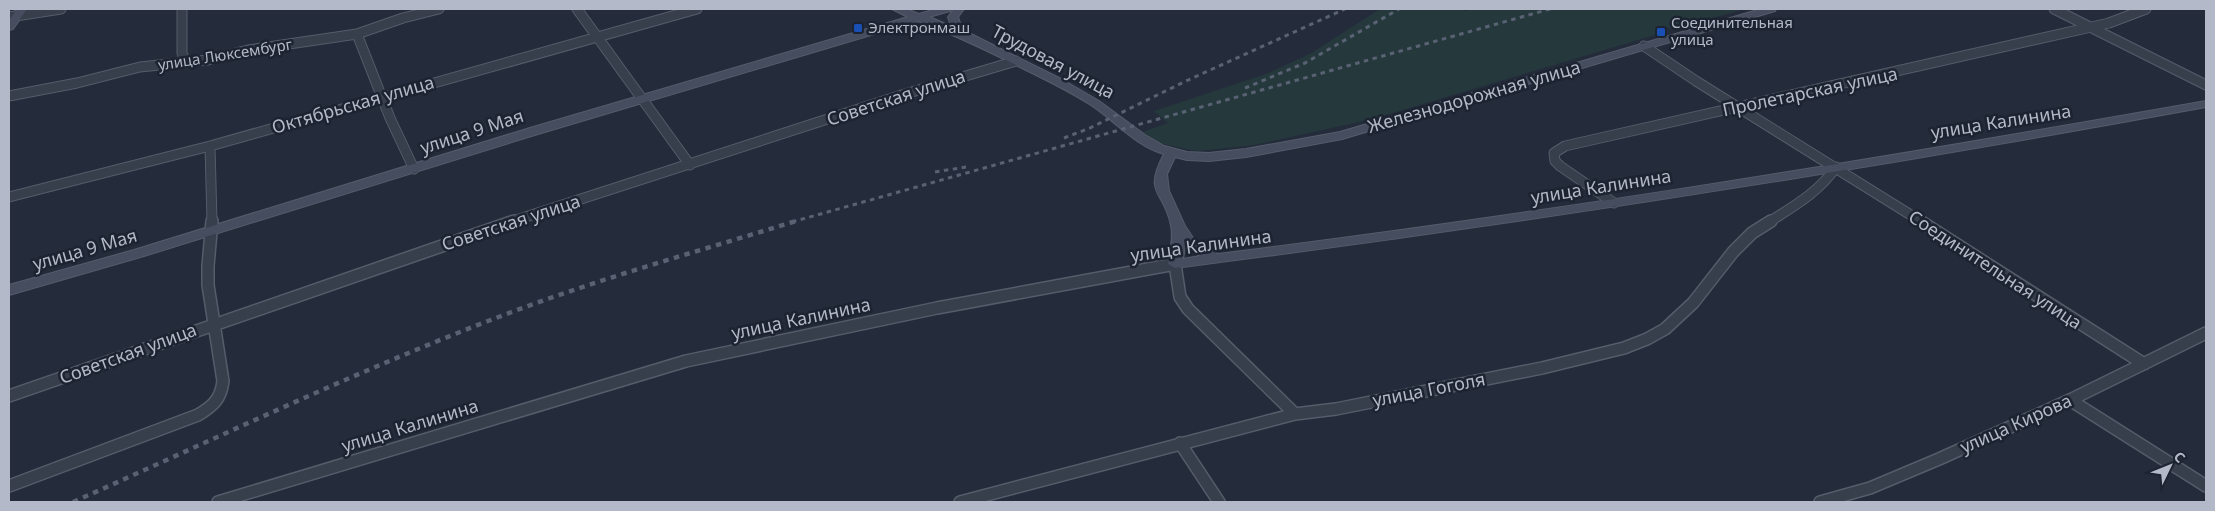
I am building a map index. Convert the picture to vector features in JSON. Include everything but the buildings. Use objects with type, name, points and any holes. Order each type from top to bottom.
[{"type":"street","points":[[9,27],[16,14],[60,9]]},
{"type":"street","points":[[182,9],[182,53],[186,63]]},
{"type":"street","name":"улица Люксембург","points":[[9,96],[77,83],[140,67],[208,60],[248,50],[357,34],[403,18],[439,9]]},
{"type":"street","points":[[577,9],[690,165]]},
{"type":"street","name":"Октябрьская улица","points":[[9,197],[210,146],[697,9]]},
{"type":"street","name":"Трудовая улица","points":[[897,9],[968,38],[1078,93],[1107,111],[1150,144],[1171,152]]},
{"type":"street","name":"улица 9 Мая","points":[[9,290],[414,169],[643,98],[946,9]]},
{"type":"street","points":[[959,9],[953,17],[958,27],[968,38]]},
{"type":"street","name":"Железнодорожная улица","points":[[1171,152],[1187,156],[1221,156],[1342,135],[1772,9]]},
{"type":"street","points":[[2054,9],[2206,85]]},
{"type":"street","name":"Пролетарская улица","points":[[1614,203],[1560,166],[1555,161],[1554,153],[1565,146],[1917,68],[2109,22],[2146,9]]},
{"type":"street","points":[[357,34],[414,169]]},
{"type":"street","name":"Соединительная улица","points":[[1644,46],[2144,364]]},
{"type":"street","name":"Советская улица","points":[[9,396],[449,242],[905,94],[1016,61]]},
{"type":"street","name":"улица Калинина","points":[[218,502],[686,361],[937,308],[1175,264],[1377,239],[1614,203],[2206,104]]},
{"type":"street","points":[[9,486],[198,415],[212,407],[222,394],[223,381],[208,282],[208,244],[212,230],[210,146]]},
{"type":"street","points":[[1171,152],[1161,174],[1161,186],[1176,218],[1178,227],[1179,240],[1175,264],[1180,297],[1188,309],[1295,414]]},
{"type":"street","name":"улица Гоголя","points":[[960,502],[1295,414],[1336,409],[1542,368],[1624,348],[1647,340],[1665,329],[1693,303],[1732,252],[1752,233],[1814,193],[1826,182],[1836,167]]},
{"type":"street","points":[[1178,227],[1192,247],[1217,259]]},
{"type":"street","name":"улица Кирова","points":[[1820,502],[1870,488],[2070,400],[2206,333]]},
{"type":"street","points":[[2070,400],[2206,486]]},
{"type":"street","points":[[1180,443],[1219,502]]},
{"type":"green space","points":[[1380,9],[1460,9],[1465,11],[1474,9],[1744,9],[1675,29],[1658,26],[1658,34],[1372,119],[1254,145],[1197,151],[1158,143],[1143,132],[1168,123],[1154,111],[1266,74],[1310,54]]},
{"type":"railway","points":[[1064,138],[1090,128],[1186,81],[1345,9]]},
{"type":"railway","points":[[1245,88],[1305,63],[1399,9]]},
{"type":"railway","points":[[792,222],[1550,9]]},
{"type":"railway","points":[[935,172],[966,167]]},
{"type":"railway","points":[[73,502],[336,384],[496,318],[608,279],[796,221]]},
{"type":"place","name":"Электронмаш","points":[[858,28]]},
{"type":"place","name":"Соединительная улица","points":[[1661,32]]}]
